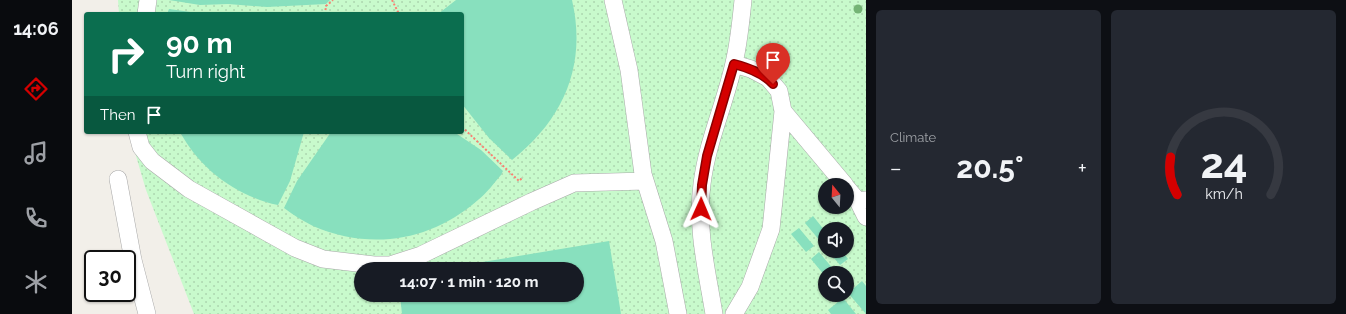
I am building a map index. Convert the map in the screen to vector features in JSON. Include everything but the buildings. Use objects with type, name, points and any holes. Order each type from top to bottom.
[{"type":"street","points":[[146,12],[148,0]]},
{"type":"street","points":[[613,0],[629,70],[643,174],[664,240],[678,314]]},
{"type":"street","points":[[714,314],[703,248],[701,221],[702,185],[707,156],[734,64],[740,33],[743,0]]},
{"type":"street","points":[[734,64],[751,69],[768,78],[779,91],[783,111],[771,229],[750,287],[734,314]]},
{"type":"street","points":[[783,111],[839,178]]},
{"type":"street","points":[[138,134],[141,147],[152,161],[196,193],[295,248],[323,258],[374,266],[390,265],[421,255],[531,202],[574,184],[645,181]]},
{"type":"street","points":[[118,179],[133,260],[147,314]]},
{"type":"street","points":[[854,194],[862,200],[866,217]]},
{"type":"path","points":[[325,12],[326,6],[333,0]]},
{"type":"path","points":[[392,0],[398,12]]},
{"type":"path","points":[[464,129],[519,180],[523,177]]},
{"type":"green space","points":[[118,0],[866,0],[866,314],[194,314],[146,190],[130,134],[464,134],[464,12],[119,12]]},
{"type":"green space","points":[[169,0],[330,0],[326,4],[267,7],[228,4],[200,5]]},
{"type":"green space","points":[[456,0],[572,0],[576,24],[576,47],[573,68],[567,89],[558,108],[545,127],[530,144],[512,160],[489,138],[464,107],[464,12],[441,12]]},
{"type":"green space","points":[[169,9],[191,12],[168,12]]},
{"type":"green space","points":[[181,134],[303,134],[290,181],[278,205],[263,201],[234,188],[209,169],[188,145]]},
{"type":"green space","points":[[330,134],[457,134],[481,150],[503,171],[478,200],[460,214],[441,225],[420,233],[400,238],[378,240],[335,234],[313,226],[284,208],[297,181]]},
{"type":"green space","points":[[813,216],[818,222],[818,239],[805,223]]},
{"type":"green space","points":[[799,228],[814,246],[806,252],[791,234]]},
{"type":"green space","points":[[609,241],[621,314],[402,314],[401,302],[584,302],[584,262],[482,262]]},
{"type":"green space","points":[[818,253],[818,258],[824,258],[831,266],[818,266],[818,268],[811,259]]},
{"type":"green space","points":[[834,258],[847,258],[848,259],[840,265]]},
{"type":"green space","points":[[862,281],[866,286],[866,314],[854,300],[854,288]]},
{"type":"green space","points":[[838,302],[846,302],[856,314],[831,314],[828,310]]},
{"type":"route","points":[[701,209],[702,185],[707,156],[734,64],[751,69],[768,78],[773,84]]}]
